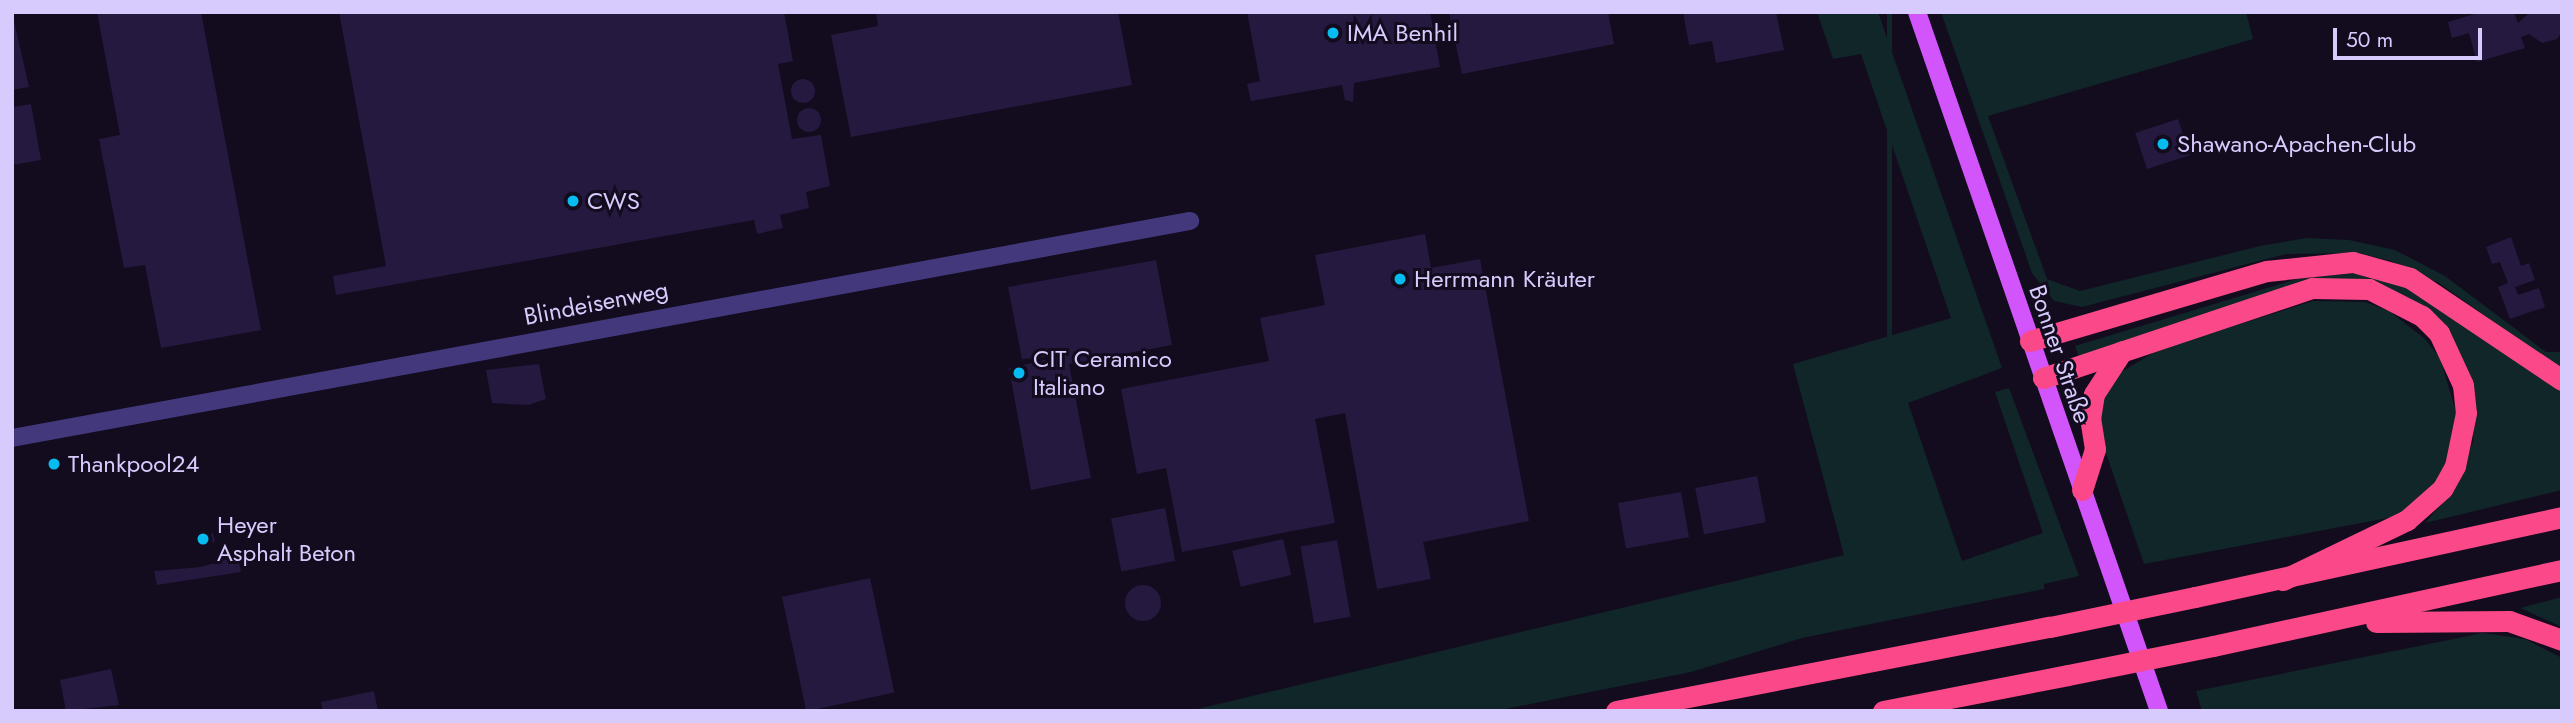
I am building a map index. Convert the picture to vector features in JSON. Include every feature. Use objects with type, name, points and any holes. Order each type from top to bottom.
[{"type":"highway","points":[[2030,341],[2267,271],[2353,262],[2410,278],[2562,380]]},
{"type":"highway","points":[[2043,378],[2280,297],[2341,286],[2399,300],[2439,333],[2463,385],[2466,413],[2463,441],[2442,489],[2407,520],[2283,580]]},
{"type":"highway","points":[[2082,490],[2095,449],[2090,419],[2094,394],[2122,351]]},
{"type":"highway","points":[[1616,711],[2283,580],[2562,517]]},
{"type":"highway","points":[[1883,711],[2325,623],[2562,570]]},
{"type":"highway","points":[[2325,623],[2479,618],[2530,626],[2562,640]]},
{"type":"main road","name":"Bonner Straße","points":[[1917,12],[2159,711]]},
{"type":"street","name":"Blindeisenweg","points":[[12,438],[1190,221]]},
{"type":"green space","points":[[1817,12],[1878,12],[2002,368],[1908,403],[1962,561],[2043,533],[1995,392],[2009,388],[2079,576],[2044,584],[2044,589],[1802,638],[1691,672],[1495,711],[1189,711],[1844,555],[1793,364],[1951,318],[1861,54],[1833,59]]},
{"type":"green space","points":[[1887,12],[1892,12],[1892,373],[1887,373]]},
{"type":"green space","points":[[1941,12],[2246,12],[2253,39],[1988,116],[2047,279],[2080,291],[2260,246],[2307,238],[2349,240],[2395,250],[2445,276],[2546,352],[2562,352],[2562,370],[2439,283],[2391,261],[2359,253],[2286,254],[2082,307],[2054,301],[2032,273]]},
{"type":"green space","points":[[2355,273],[2405,286],[2562,391],[2562,490],[2425,523],[2450,494],[2473,442],[2475,410],[2466,367],[2370,283],[2079,357],[2075,346],[2297,279]]},
{"type":"green space","points":[[2313,301],[2365,302],[2389,311],[2424,338],[2440,358],[2457,415],[2449,458],[2435,484],[2398,516],[2144,564],[2100,436],[2101,403],[2116,375],[2158,350]]},
{"type":"green space","points":[[2562,597],[2562,627],[2520,608]]},
{"type":"green space","points":[[2483,633],[2525,639],[2562,658],[2562,711],[2202,711],[2196,691]]},
{"type":"building","points":[[12,12],[29,87],[12,90]]},
{"type":"building","points":[[97,12],[201,12],[261,330],[161,348],[145,265],[124,268],[99,139],[120,135]]},
{"type":"building","points":[[339,12],[784,12],[793,61],[778,64],[792,139],[821,135],[830,186],[806,192],[809,208],[780,215],[783,228],[757,234],[754,220],[336,295],[333,276],[386,266]]},
{"type":"building","points":[[876,12],[1118,12],[1132,85],[851,137],[831,35],[878,26]]},
{"type":"building","points":[[1247,12],[1430,12],[1440,67],[1354,83],[1353,102],[1345,100],[1342,85],[1251,101],[1247,84],[1260,81]]},
{"type":"building","points":[[1449,12],[1608,12],[1614,44],[1462,74]]},
{"type":"building","points":[[1683,12],[1776,12],[1784,50],[1716,63],[1712,41],[1689,45]]},
{"type":"building","points":[[2481,12],[2514,12],[2518,23],[2530,12],[2562,12],[2562,32],[2557,39],[2542,43],[2529,34],[2521,37],[2525,48],[2477,62],[2469,33],[2452,38],[2448,22]]},
{"type":"building","points":[[803,79],[812,82],[815,91],[812,100],[803,103],[794,100],[791,91],[794,82]]},
{"type":"building","points":[[31,104],[41,160],[12,165],[12,107]]},
{"type":"building","points":[[809,108],[818,111],[821,120],[818,129],[809,132],[800,129],[797,120],[800,111]]},
{"type":"building","name":"Shawano-Apachen-Club","points":[[2178,119],[2190,155],[2147,169],[2135,133]]},
{"type":"building","points":[[1425,234],[1431,268],[1480,259],[1529,521],[1423,542],[1431,579],[1377,589],[1345,413],[1315,419],[1335,523],[1182,552],[1166,468],[1137,474],[1121,389],[1269,361],[1260,318],[1325,305],[1315,255]]},
{"type":"building","points":[[2511,237],[2521,266],[2529,263],[2535,280],[2515,287],[2518,295],[2539,288],[2545,307],[2510,319],[2498,287],[2508,283],[2500,262],[2492,264],[2486,247]]},
{"type":"building","points":[[1156,260],[1172,345],[1069,364],[1091,478],[1031,490],[1009,368],[1067,355],[1022,359],[1008,287]]},
{"type":"building","points":[[539,364],[546,399],[528,405],[492,403],[486,370]]},
{"type":"building","points":[[1757,476],[1766,522],[1704,534],[1695,488]]},
{"type":"building","points":[[1681,492],[1689,537],[1626,548],[1618,503]]},
{"type":"building","points":[[1165,508],[1175,561],[1121,572],[1111,518]]},
{"type":"building","points":[[213,533],[215,542],[196,546],[194,537]]},
{"type":"building","points":[[1283,539],[1291,575],[1241,587],[1232,551]]},
{"type":"building","points":[[1337,540],[1351,617],[1314,623],[1301,546]]},
{"type":"building","points":[[238,556],[241,572],[157,585],[154,571],[201,567]]},
{"type":"building","points":[[870,578],[894,692],[806,711],[782,597]]},
{"type":"building","points":[[1143,585],[1156,590],[1161,603],[1156,616],[1143,621],[1130,616],[1125,603],[1130,590]]},
{"type":"building","points":[[111,669],[119,705],[66,711],[60,680]]},
{"type":"building","points":[[374,691],[378,711],[323,711],[321,702]]},
{"type":"place","name":"IMA Benhil","points":[[1333,33]]},
{"type":"place","name":"Shawano-Apachen-Club","points":[[2163,144]]},
{"type":"place","name":"CWS","points":[[573,201]]},
{"type":"place","name":"Herrmann Kräuter","points":[[1400,279]]},
{"type":"place","name":"CIT Ceramico Italiano","points":[[1019,373]]},
{"type":"place","name":"Thankpool24","points":[[54,464]]},
{"type":"place","name":"Heyer Asphalt Beton","points":[[203,539]]}]
